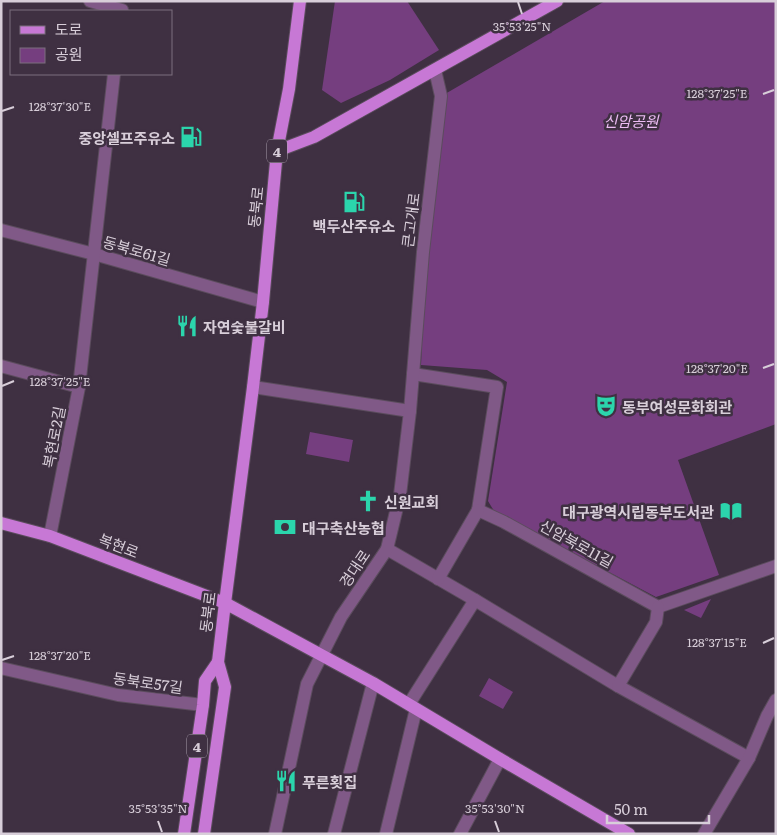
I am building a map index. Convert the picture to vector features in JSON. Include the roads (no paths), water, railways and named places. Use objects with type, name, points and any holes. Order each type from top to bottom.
[{"type":"main road","name":"동북로","points":[[204,834],[225,687],[218,662],[224,602],[253,387],[277,151],[289,89],[300,1]]},
{"type":"main road","points":[[277,151],[314,138],[557,1]]},
{"type":"main road","name":"복현로","points":[[1,523],[50,536],[224,602]]},
{"type":"main road","points":[[224,602],[373,684],[629,834]]},
{"type":"main road","name":"동북로","points":[[184,834],[205,681],[218,662]]},
{"type":"street","points":[[90,1],[122,10]]},
{"type":"street","name":"큰고개로","points":[[413,374],[423,252],[441,96],[434,70]]},
{"type":"street","name":"복현로2길","points":[[50,536],[79,387],[114,75]]},
{"type":"street","name":"동북로61길","points":[[1,230],[94,254],[262,302]]},
{"type":"street","points":[[1,366],[79,387]]},
{"type":"street","points":[[413,374],[497,387],[478,510],[438,579]]},
{"type":"street","name":"경대로","points":[[275,834],[307,684],[341,617],[387,549],[400,495],[413,374]]},
{"type":"street","points":[[253,387],[410,411]]},
{"type":"street","name":"신암북로11길","points":[[478,510],[504,522],[658,607]]},
{"type":"street","points":[[387,549],[476,600],[618,686],[749,758]]},
{"type":"street","points":[[618,686],[656,622],[658,607],[776,566]]},
{"type":"street","points":[[386,834],[412,707],[476,600]]},
{"type":"street","name":"동북로57길","points":[[1,668],[118,695],[203,706]]},
{"type":"street","points":[[334,834],[373,684]]},
{"type":"street","points":[[704,834],[749,758],[776,700]]},
{"type":"street","points":[[460,834],[500,759]]},
{"type":"place","name":"중앙셀프주유소","points":[[191,137]]},
{"type":"place","name":"백두산주유소","points":[[354,202]]},
{"type":"place","name":"자연숯불갈비","points":[[187,326]]},
{"type":"place","name":"동부여성문화회관","points":[[606,406]]},
{"type":"place","name":"신원교회","points":[[368,501]]},
{"type":"place","name":"대구광역시립동부도서관","points":[[731,511]]},
{"type":"place","name":"대구축산농협","points":[[285,527]]},
{"type":"place","name":"푸른횟집","points":[[286,781]]},
{"type":"park label","name":"신암공원","points":[[631,120]]}]
